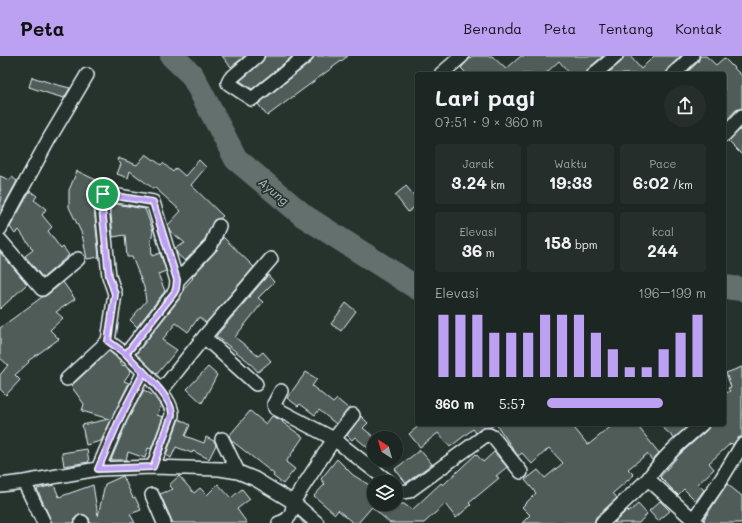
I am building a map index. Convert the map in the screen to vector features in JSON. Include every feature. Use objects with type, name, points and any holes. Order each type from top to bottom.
[{"type":"street","points":[[257,56],[230,79],[228,83],[252,99],[306,56]]},
{"type":"street","points":[[449,72],[462,56]]},
{"type":"street","points":[[596,72],[616,56]]},
{"type":"street","points":[[676,72],[692,56]]},
{"type":"street","points":[[0,229],[49,139],[87,75]]},
{"type":"street","points":[[726,133],[742,116]]},
{"type":"street","points":[[67,379],[108,341],[115,294],[109,276],[102,196],[107,194],[153,202],[177,280],[174,293],[126,354]]},
{"type":"street","points":[[177,280],[211,245],[219,226]]},
{"type":"street","points":[[0,240],[42,289],[78,259]]},
{"type":"street","points":[[161,391],[204,337],[271,259]]},
{"type":"street","points":[[204,337],[256,384]]},
{"type":"street","points":[[108,341],[126,354],[144,372],[161,391],[171,406],[172,412],[153,467]]},
{"type":"street","points":[[98,469],[120,418],[144,372]]},
{"type":"street","points":[[281,391],[274,404],[275,408],[334,439],[379,475]]},
{"type":"street","points":[[279,523],[288,519],[292,515],[293,502],[334,439],[353,415]]},
{"type":"street","points":[[602,523],[648,479],[657,466],[672,450],[700,426]]},
{"type":"street","points":[[403,492],[408,491],[486,435],[492,437],[522,472]]},
{"type":"street","points":[[222,439],[226,451],[238,472]]},
{"type":"street","points":[[648,479],[695,521],[742,445]]},
{"type":"street","points":[[0,485],[98,469],[153,467],[220,469],[238,472],[255,479],[293,502],[317,523]]},
{"type":"street","points":[[24,482],[44,523]]},
{"type":"street","points":[[152,495],[164,523]]},
{"type":"building","points":[[222,56],[245,56],[231,67]]},
{"type":"building","points":[[265,56],[293,56],[252,89],[240,81],[262,62]]},
{"type":"building","points":[[314,56],[348,56],[267,116],[258,104],[311,62]]},
{"type":"building","points":[[472,56],[492,56],[506,69],[521,56],[603,56],[589,68],[587,72],[568,72],[559,61],[547,72],[465,72],[461,68]]},
{"type":"building","points":[[624,56],[630,56],[641,69],[654,56],[681,56],[668,68],[667,72],[609,72],[621,62]]},
{"type":"building","points":[[700,56],[706,56],[716,65],[724,58],[742,76],[742,108],[736,110],[726,121],[726,72],[687,72],[698,62]]},
{"type":"building","points":[[32,77],[70,88],[64,98],[50,94],[29,87]]},
{"type":"building","points":[[742,128],[742,155],[728,141]]},
{"type":"building","points":[[146,154],[161,165],[163,163],[173,172],[176,168],[185,176],[199,160],[206,167],[191,185],[223,216],[214,220],[204,241],[185,261],[178,255],[175,248],[185,243],[170,231],[168,225],[181,211],[154,187],[154,189],[130,171],[128,178],[117,174],[121,164],[117,160],[118,158],[137,165]]},
{"type":"building","points":[[77,171],[96,180],[90,193],[95,193],[93,199],[99,257],[87,259],[82,234],[69,207],[69,190]]},
{"type":"building","points":[[0,176],[10,180],[12,177],[17,181],[1,211]]},
{"type":"building","points":[[406,186],[415,197],[415,207],[408,212],[395,195]]},
{"type":"building","points":[[30,191],[37,196],[34,200],[46,209],[42,215],[52,227],[48,231],[61,249],[63,247],[69,255],[43,278],[25,256],[33,250],[19,230],[15,234],[10,227]]},
{"type":"building","points":[[110,203],[145,209],[153,231],[151,241],[152,256],[160,253],[166,271],[158,274],[165,291],[137,327],[130,320],[146,301],[144,287],[132,257],[127,257],[125,235],[113,237]]},
{"type":"building","points":[[223,237],[254,267],[206,323],[199,317],[188,332],[176,323],[162,340],[177,350],[157,374],[136,354],[180,298],[184,288],[193,278],[192,277],[217,250]]},
{"type":"building","points":[[0,252],[27,284],[0,309]]},
{"type":"building","points":[[268,275],[274,282],[258,298],[263,302],[235,337],[258,356],[263,352],[271,361],[258,372],[249,362],[216,336]]},
{"type":"building","points":[[63,282],[75,299],[56,312],[63,318],[50,330],[59,339],[28,361],[29,362],[15,375],[20,380],[6,395],[0,389],[0,375],[8,365],[0,358],[0,328]]},
{"type":"building","points":[[346,303],[356,311],[341,331],[331,324]]},
{"type":"building","points":[[109,351],[123,366],[124,365],[131,371],[124,381],[129,383],[101,441],[86,445],[82,425],[109,419],[82,411],[84,404],[71,386]]},
{"type":"building","points":[[208,367],[217,375],[202,403],[187,389]]},
{"type":"building","points":[[742,367],[742,436],[738,438],[733,445],[731,443],[709,463],[714,469],[698,484],[704,490],[696,501],[684,489],[678,495],[660,477],[679,455],[707,430],[709,426],[726,426],[726,393],[730,391],[728,388],[731,387],[726,373]]},
{"type":"building","points":[[306,372],[317,379],[312,386],[333,403],[337,399],[349,409],[336,424],[319,410],[315,415],[300,404],[298,406],[287,398]]},
{"type":"building","points":[[144,390],[154,396],[161,406],[157,415],[163,417],[151,449],[148,448],[145,458],[128,452],[126,460],[111,460],[127,421]]},
{"type":"building","points":[[250,411],[266,424],[272,416],[283,421],[282,422],[303,437],[286,462],[295,469],[283,484],[273,476],[274,474],[232,441],[229,436]]},
{"type":"building","points":[[361,416],[368,423],[363,428],[367,431],[367,447],[355,437],[352,440],[347,435]]},
{"type":"building","points":[[179,419],[190,425],[185,436],[204,443],[206,437],[214,441],[216,445],[209,459],[193,451],[192,453],[176,447],[171,458],[166,455]]},
{"type":"building","points":[[419,426],[493,426],[482,428],[476,433],[473,429],[450,447],[438,433],[420,447],[409,434]]},
{"type":"building","points":[[497,426],[573,426],[588,445],[612,426],[638,426],[659,453],[652,460],[647,454],[628,469],[634,475],[613,493],[617,498],[596,517],[594,523],[522,523],[530,515],[522,507],[536,493],[525,480],[538,470],[545,478],[563,463],[549,448],[532,464],[522,453],[518,456]]},
{"type":"building","points":[[661,426],[688,426],[674,438]]},
{"type":"building","points":[[87,449],[89,462],[64,466],[62,453]]},
{"type":"building","points":[[420,450],[432,464],[406,483],[403,479],[403,475],[400,475],[395,469],[398,467],[403,467],[403,463]]},
{"type":"building","points":[[494,452],[507,467],[496,476],[499,478],[469,503],[471,505],[456,518],[445,504],[424,523],[390,523],[376,511],[403,511],[403,504],[412,510],[441,483],[443,485],[476,454],[483,462]]},
{"type":"building","points":[[337,459],[353,475],[367,484],[367,511],[368,511],[358,523],[353,523],[338,510],[335,514],[314,496],[325,484],[321,479]]},
{"type":"building","points":[[123,476],[133,498],[135,497],[141,510],[130,514],[135,523],[90,523],[89,518],[82,514],[75,518],[74,523],[52,523],[37,489],[54,485],[59,497],[93,485],[98,516],[105,484]]},
{"type":"building","points":[[179,476],[194,493],[200,488],[207,495],[218,484],[231,498],[242,489],[250,499],[237,509],[247,523],[173,523],[160,494],[173,489],[169,485]]},
{"type":"building","points":[[727,484],[742,496],[742,523],[705,523],[704,519]]},
{"type":"building","points":[[660,501],[670,511],[658,521],[649,511]]},
{"type":"building","points":[[638,504],[647,514],[639,523],[614,523],[627,510],[629,512]]},
{"type":"waterway","name":"Ayung","points":[[172,56],[192,75],[236,159],[304,216],[415,287]]},
{"type":"waterway","name":"Ayung","points":[[726,287],[742,289]]},
{"type":"waterway","points":[[295,511],[305,523]]},
{"type":"route","points":[[103,194],[101,198],[107,244],[109,276],[115,294],[108,341],[126,354],[144,372],[120,418],[98,469],[153,467],[172,415],[172,409],[161,391],[144,372],[126,354],[174,293],[177,280],[153,202],[103,194]]}]
